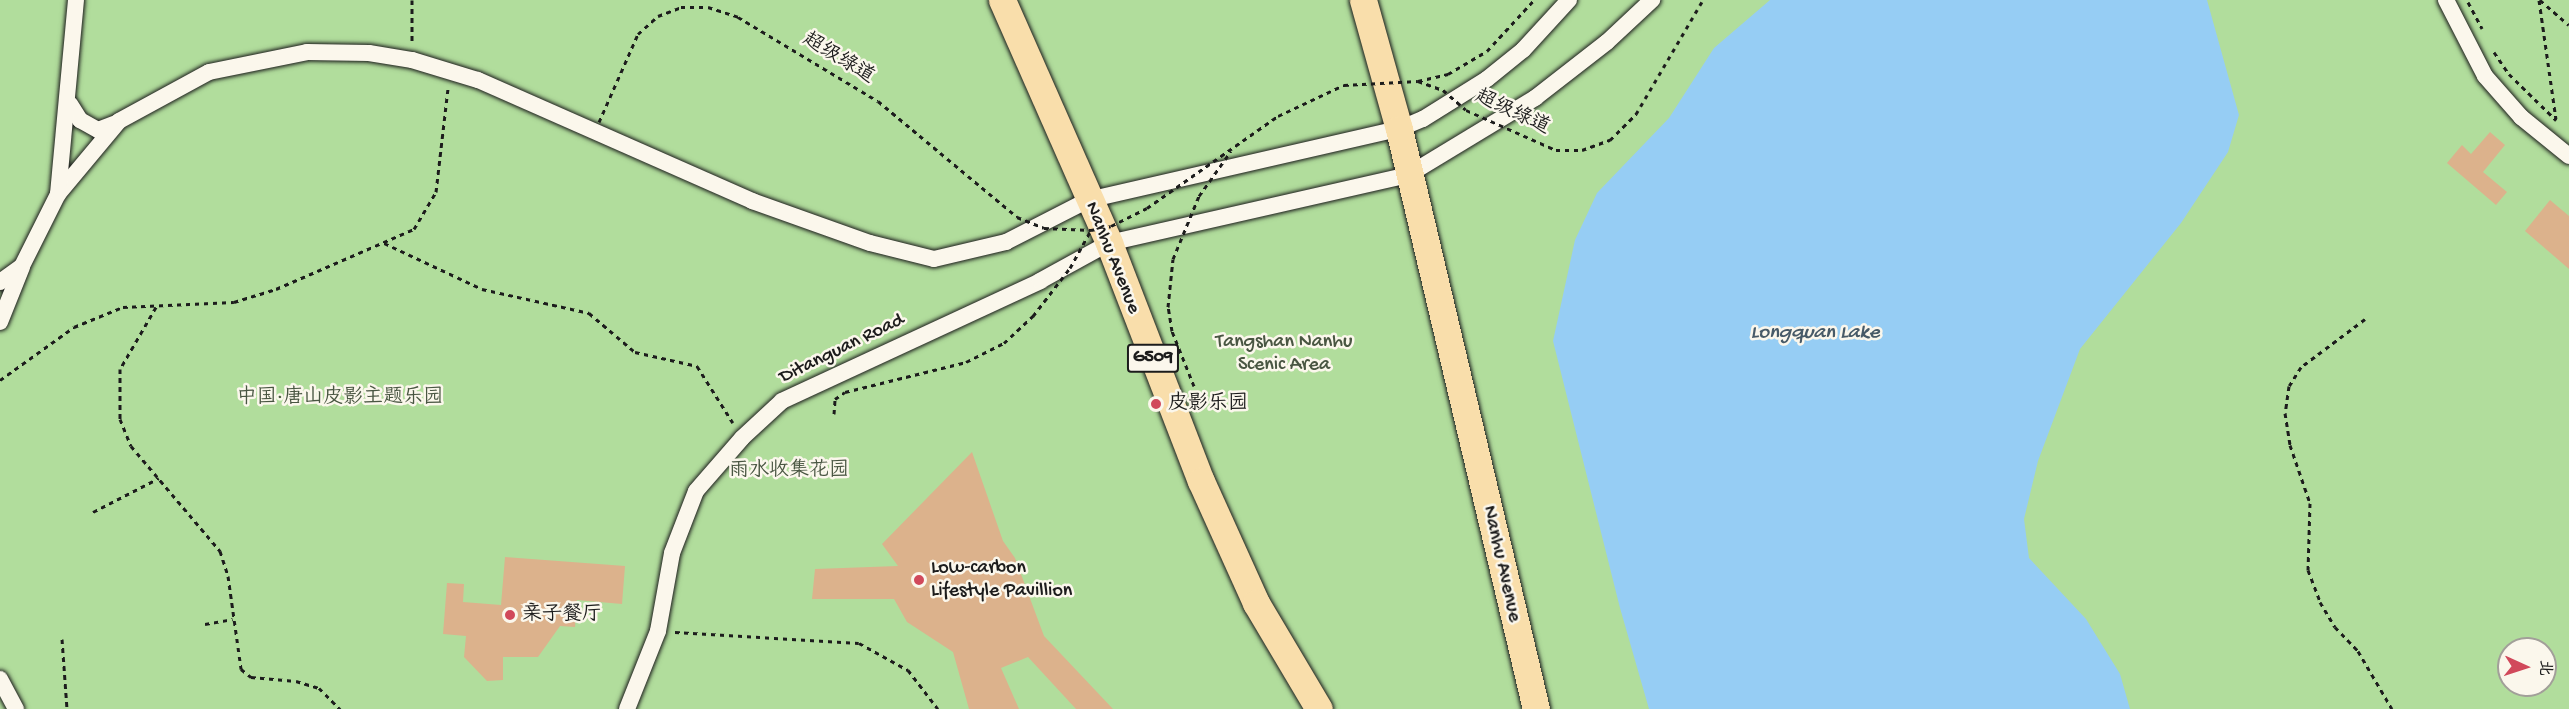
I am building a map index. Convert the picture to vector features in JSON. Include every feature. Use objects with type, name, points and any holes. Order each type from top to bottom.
[{"type":"highway","name":"Nanhu Avenue","points":[[1002,0],[1089,201],[1100,237],[1201,481],[1251,593],[1319,709]]},
{"type":"highway","name":"Nanhu Avenue","points":[[1363,0],[1399,129],[1408,175],[1536,709]]},
{"type":"street","points":[[58,194],[70,104],[76,0]]},
{"type":"street","points":[[70,104],[80,120],[98,130],[209,72],[260,60],[308,52],[369,53],[412,60],[450,70],[752,201],[870,243],[934,259],[1006,242],[1089,201],[1399,129],[1423,119],[1487,79],[1523,50],[1569,0]]},
{"type":"street","name":"Ditanguan Road","points":[[627,709],[658,631],[672,553],[696,491],[742,438],[782,400],[1040,281],[1100,237],[1408,175],[1535,98],[1606,42],[1652,0]]},
{"type":"street","points":[[2446,0],[2485,76],[2522,117],[2564,150]]},
{"type":"street","points":[[0,322],[22,266],[58,194],[119,121]]},
{"type":"street","points":[[0,282],[22,266]]},
{"type":"street","points":[[0,679],[16,709]]},
{"type":"path","points":[[412,0],[412,60]]},
{"type":"path","name":"超级绿道","points":[[600,122],[638,34],[658,16],[681,6],[708,8],[738,17],[878,101],[1017,217],[1044,228],[1100,237],[1111,226],[1147,208],[1278,116],[1327,92],[1369,81],[1418,81],[1448,74],[1487,51],[1534,0]]},
{"type":"path","name":"超级绿道","points":[[1418,81],[1443,90],[1466,110],[1556,150],[1582,150],[1611,140],[1636,114],[1703,0]]},
{"type":"path","points":[[2467,0],[2486,37]]},
{"type":"path","points":[[2540,0],[2556,120],[2564,150]]},
{"type":"path","points":[[2540,0],[2569,25]]},
{"type":"path","points":[[2490,46],[2509,74],[2556,120]]},
{"type":"path","points":[[0,380],[74,327],[123,307],[234,302],[276,289],[414,229],[436,192],[450,70]]},
{"type":"path","name":"超级绿道","points":[[1194,386],[1172,331],[1168,307],[1173,259],[1199,196],[1234,147]]},
{"type":"path","points":[[834,414],[835,399],[845,392],[966,362],[1004,343],[1033,316],[1070,268],[1100,237]]},
{"type":"path","points":[[384,243],[482,290],[589,313],[635,352],[697,366],[742,438]]},
{"type":"path","points":[[156,307],[120,369],[120,419],[131,446],[220,550],[228,576],[241,669],[251,677],[296,681],[320,688],[340,709]]},
{"type":"path","points":[[2365,319],[2301,366],[2289,386],[2285,413],[2290,445],[2310,503],[2308,570],[2320,602],[2335,627],[2358,651],[2392,709]]},
{"type":"path","points":[[93,512],[159,478]]},
{"type":"path","points":[[205,624],[233,619]]},
{"type":"path","points":[[658,631],[859,643],[908,670],[938,709]]},
{"type":"path","points":[[62,639],[67,709]]},
{"type":"green space","name":"Tangshan Nanhu Scenic Area","points":[[0,0],[2569,0],[2569,709],[0,709]]},
{"type":"water","name":"Longquan Lake","points":[[1770,0],[2207,0],[2239,115],[2228,152],[2181,223],[2080,349],[2038,461],[2024,519],[2029,558],[2086,619],[2120,674],[2130,709],[1649,709],[1620,608],[1553,341],[1575,240],[1597,193],[1669,118],[1714,48]]},
{"type":"building","points":[[2490,132],[2505,145],[2483,172],[2507,192],[2496,205],[2447,163],[2462,145],[2471,154]]},
{"type":"building","points":[[2550,200],[2569,216],[2569,269],[2525,231]]},
{"type":"building","name":"Low-carbon Lifestyle Pavillion","points":[[972,452],[1003,541],[1015,558],[1044,636],[1113,709],[1076,709],[1028,657],[1001,668],[1019,709],[969,709],[953,652],[907,622],[894,599],[812,599],[815,569],[898,566],[882,544]]},
{"type":"building","name":"亲子餐厅","points":[[505,557],[625,566],[622,604],[577,600],[575,627],[560,626],[538,657],[503,657],[503,680],[487,681],[464,657],[466,636],[443,634],[447,583],[464,584],[463,602],[501,605]]},
{"type":"place","name":"皮影乐园","points":[[1156,404]]},
{"type":"place","name":"Low-carbon Lifestyle Pavillion","points":[[919,580]]},
{"type":"place","name":"亲子餐厅","points":[[510,615]]},
{"type":"park label","name":"中国·唐山皮影主题乐园","points":[[340,398]]},
{"type":"park label","name":"雨水收集花园","points":[[789,471]]}]
